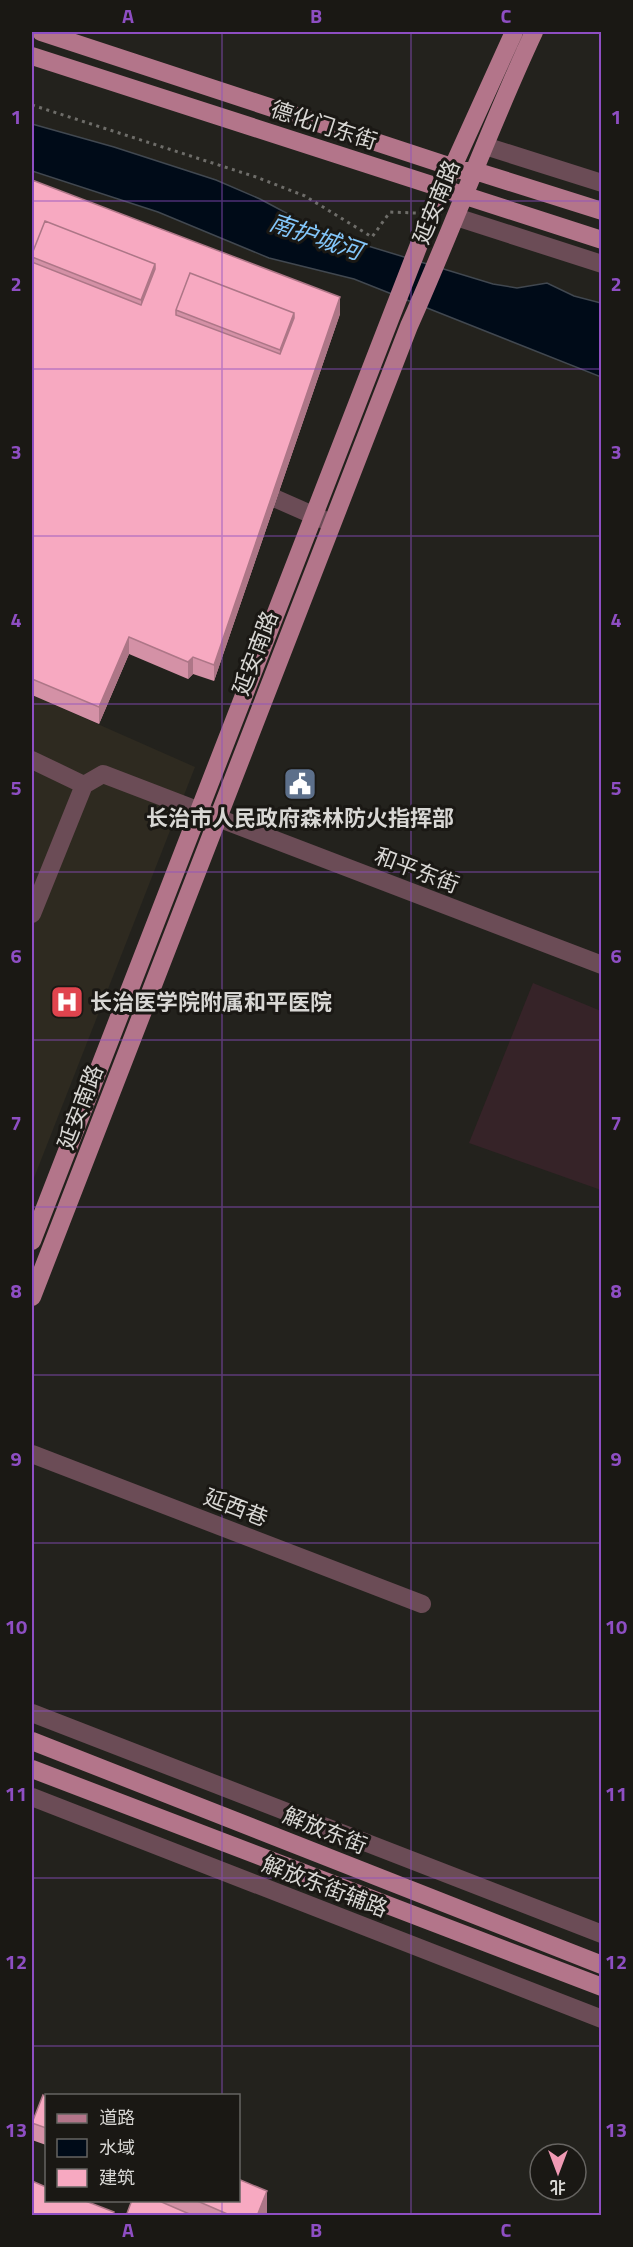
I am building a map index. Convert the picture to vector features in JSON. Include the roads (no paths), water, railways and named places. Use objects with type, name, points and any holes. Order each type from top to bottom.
[{"type":"main road","name":"德化门东街","points":[[41,32],[454,168],[475,171],[602,211]]},
{"type":"main road","name":"延安南路","points":[[32,1297],[216,819],[323,519],[390,317],[442,188],[454,168],[514,32]]},
{"type":"main road","name":"延安南路","points":[[32,1241],[198,811],[323,519],[453,226],[502,99],[534,32]]},
{"type":"main road","name":"德化门东街","points":[[32,56],[602,240]]},
{"type":"main road","name":"解放东街","points":[[32,1741],[602,1965]]},
{"type":"main road","points":[[32,1769],[602,1987]]},
{"type":"street","points":[[485,146],[602,183]]},
{"type":"street","points":[[453,226],[602,264]]},
{"type":"street","points":[[258,467],[248,493],[323,519]]},
{"type":"street","points":[[32,760],[84,785],[32,914]]},
{"type":"street","name":"和平东街","points":[[84,785],[103,774],[602,965]]},
{"type":"street","name":"延西巷","points":[[32,1454],[422,1604]]},
{"type":"street","points":[[32,1713],[602,1934]]},
{"type":"street","name":"解放东街辅路","points":[[32,1797],[602,2019]]},
{"type":"water","name":"南护城河","points":[[32,124],[114,147],[216,180],[260,199],[322,232],[493,284],[517,288],[547,283],[574,296],[601,303],[601,377],[354,279],[269,258],[158,212],[32,171]]},
{"type":"place","name":"长治市人民政府森林防火指挥部","points":[[300,784]]},
{"type":"place","name":"长治医学院附属和平医院","points":[[67,1002]]}]
